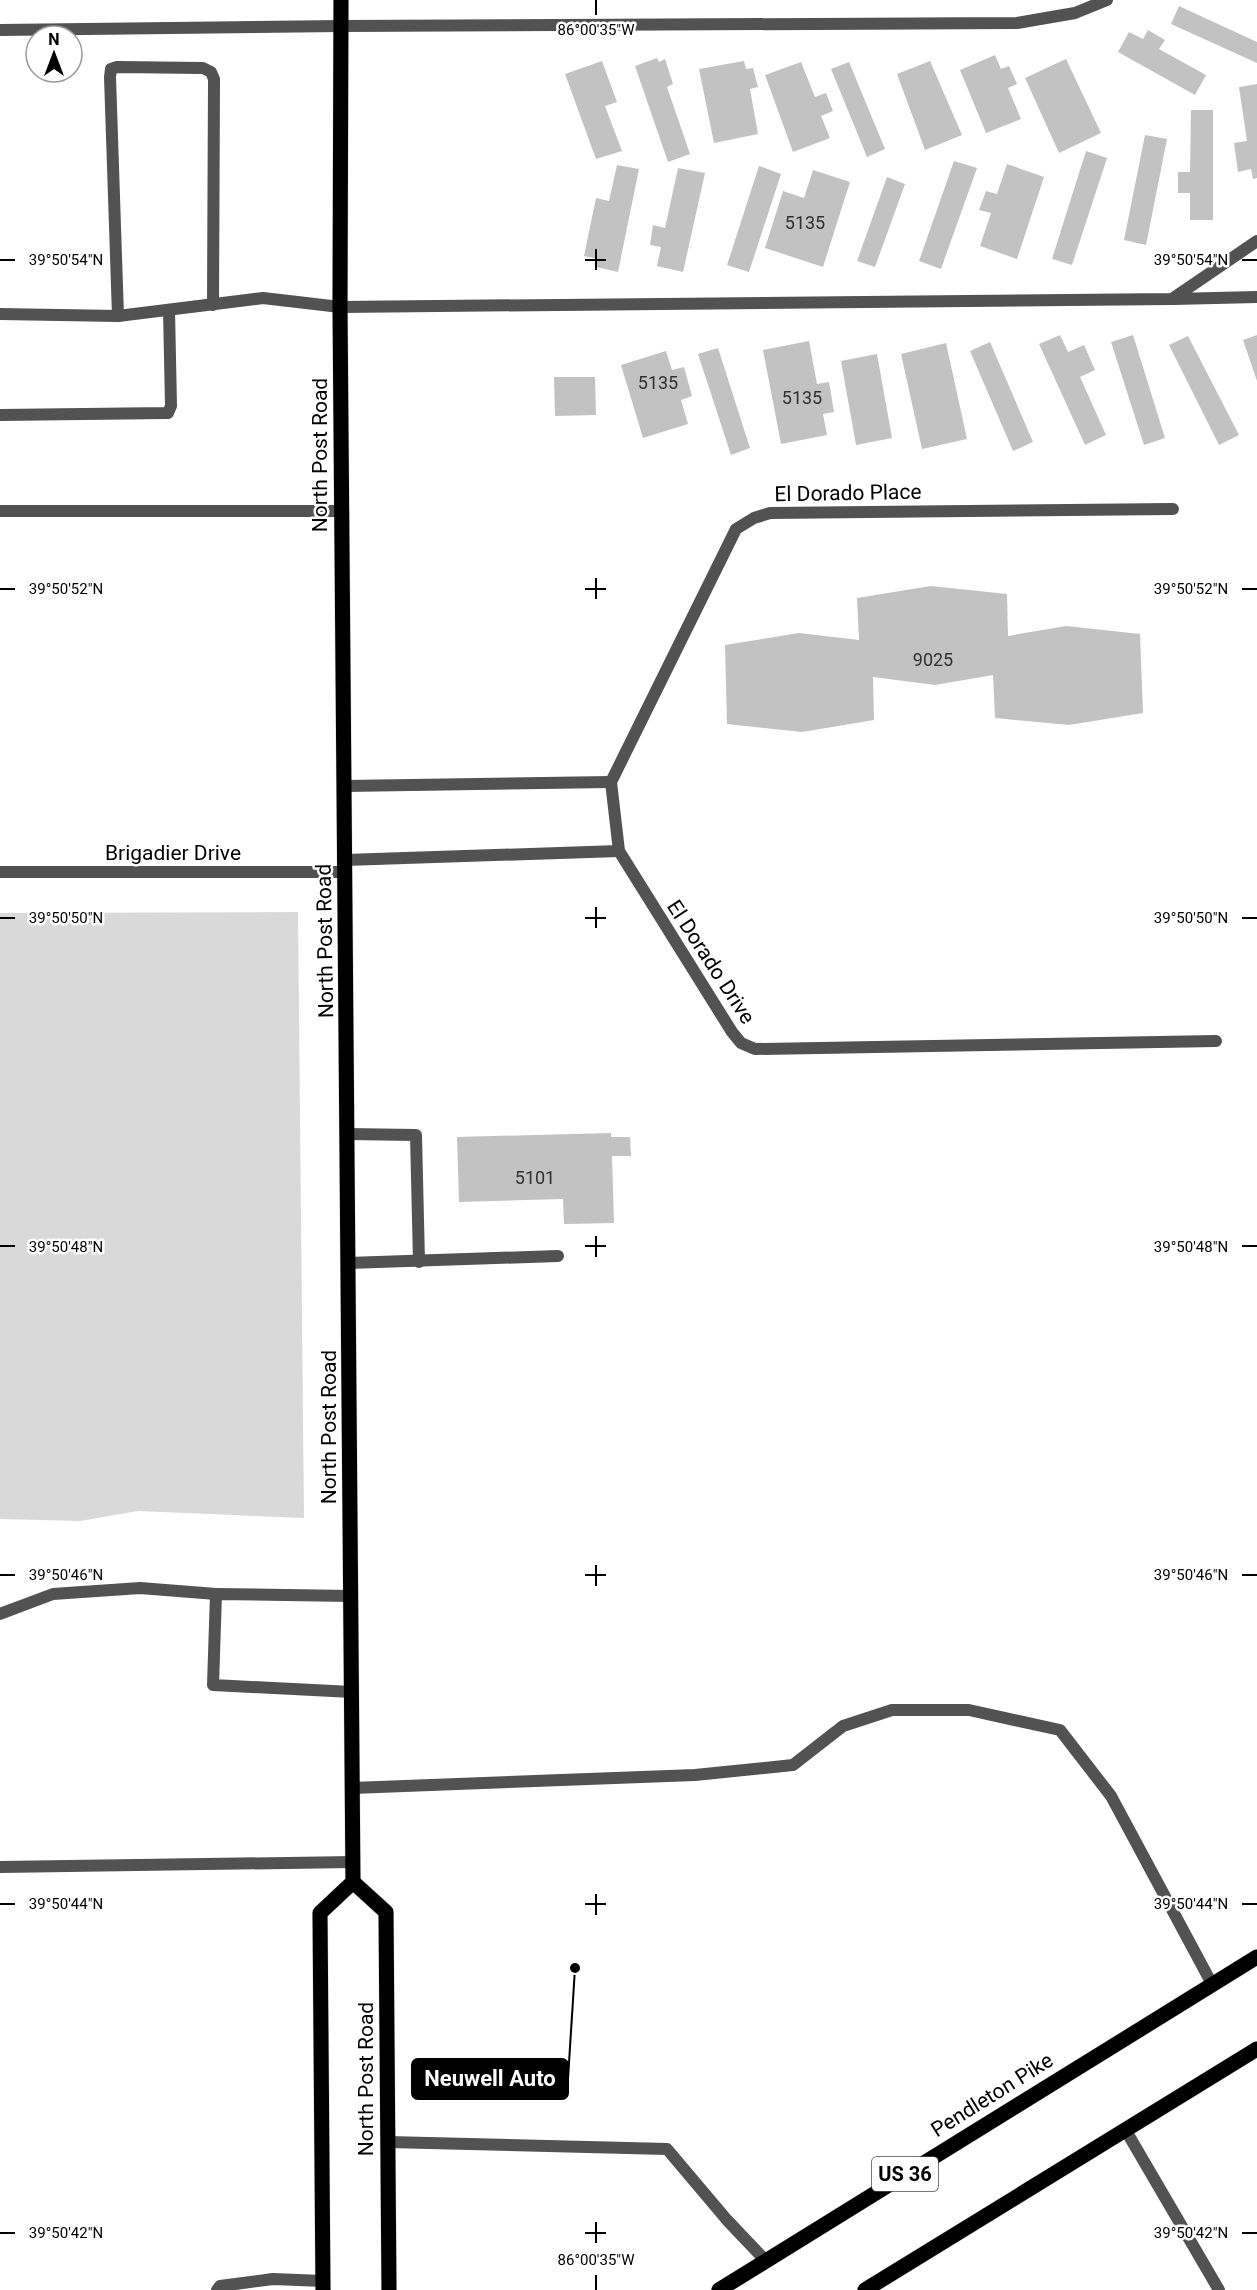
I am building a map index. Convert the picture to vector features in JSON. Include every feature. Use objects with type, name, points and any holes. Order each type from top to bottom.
[{"type":"main road","name":"North Post Road","points":[[323,2286],[320,1913],[353,1882],[341,511],[341,0]]},
{"type":"main road","name":"North Post Road","points":[[353,1882],[386,1912],[389,2290]]},
{"type":"main road","name":"Pendleton Pike","points":[[719,2290],[1091,2058],[1257,1958]]},
{"type":"main road","points":[[865,2290],[1257,2049]]},
{"type":"street","points":[[0,30],[1017,23],[1075,13],[1107,0]]},
{"type":"street","points":[[118,316],[110,76],[111,69],[117,67],[203,68],[211,72],[214,80],[213,305]]},
{"type":"street","points":[[1172,299],[1257,241]]},
{"type":"street","points":[[0,314],[118,316],[263,298],[340,307],[1257,297]]},
{"type":"street","points":[[0,415],[168,413],[171,406],[169,310]]},
{"type":"street","name":"El Dorado Place","points":[[611,782],[736,529],[754,518],[770,513],[1173,509]]},
{"type":"street","points":[[0,511],[341,511]]},
{"type":"street","points":[[345,786],[611,782],[619,851],[345,866]]},
{"type":"street","name":"El Dorado Drive","points":[[619,851],[728,1027],[741,1043],[755,1049],[1216,1041]]},
{"type":"street","name":"Brigadier Drive","points":[[0,872],[345,866]]},
{"type":"street","points":[[347,1134],[416,1135],[419,1262]]},
{"type":"street","points":[[348,1263],[558,1256]]},
{"type":"street","points":[[0,1614],[53,1594],[140,1588],[216,1594],[351,1596]]},
{"type":"street","points":[[216,1594],[213,1685],[352,1692]]},
{"type":"street","points":[[352,1788],[695,1775],[793,1765],[843,1726],[892,1710],[969,1710],[1060,1730],[1111,1796],[1212,1984]]},
{"type":"street","points":[[0,1867],[353,1862]]},
{"type":"street","points":[[1125,2129],[1219,2290]]},
{"type":"street","points":[[388,2142],[667,2149],[726,2220],[766,2261]]},
{"type":"street","points":[[217,2290],[220,2286],[273,2279],[323,2286]]},
{"type":"shaded area","points":[[298,912],[304,1518],[138,1511],[80,1521],[0,1519],[0,913]]},
{"type":"building","points":[[1179,6],[1257,42],[1257,63],[1171,24]]},
{"type":"building","points":[[1148,30],[1165,40],[1159,49],[1206,75],[1195,95],[1118,52],[1129,32],[1143,39]]},
{"type":"building","points":[[995,55],[1001,69],[1009,66],[1017,84],[1008,88],[1021,119],[986,133],[960,70]]},
{"type":"building","points":[[657,58],[659,62],[665,59],[673,84],[667,87],[690,154],[668,162],[635,66]]},
{"type":"building","points":[[1066,59],[1101,133],[1059,153],[1025,78]]},
{"type":"building","points":[[602,61],[617,102],[605,106],[622,151],[596,159],[565,74]]},
{"type":"building","points":[[744,61],[746,69],[753,68],[758,87],[750,89],[758,134],[714,143],[699,69]]},
{"type":"building","points":[[930,61],[962,135],[925,150],[897,74]]},
{"type":"building","points":[[801,62],[815,97],[826,93],[833,111],[821,116],[830,138],[793,152],[765,75]]},
{"type":"building","points":[[849,62],[885,149],[867,157],[831,69]]},
{"type":"building","points":[[1257,84],[1257,178],[1253,179],[1251,169],[1238,172],[1234,143],[1247,141],[1239,87]]},
{"type":"building","points":[[1191,110],[1213,110],[1213,220],[1190,220],[1190,193],[1178,193],[1178,172],[1190,172]]},
{"type":"building","points":[[1145,135],[1167,139],[1146,245],[1124,240]]},
{"type":"building","points":[[1086,151],[1107,158],[1072,265],[1052,259]]},
{"type":"building","points":[[954,161],[977,168],[941,269],[919,261]]},
{"type":"building","points":[[1007,164],[1044,177],[1017,259],[980,246],[991,213],[979,210],[986,191],[997,194]]},
{"type":"building","points":[[617,165],[639,169],[618,272],[596,267],[597,259],[584,256],[596,198],[609,201]]},
{"type":"building","points":[[759,166],[781,174],[749,272],[727,265]]},
{"type":"building","points":[[678,168],[705,173],[683,272],[657,266],[661,247],[650,245],[653,225],[665,228]]},
{"type":"building","points":[[813,170],[850,182],[823,267],[765,248],[783,191],[804,198]]},
{"type":"building","points":[[887,177],[905,184],[875,267],[857,261]]},
{"type":"building","points":[[1060,335],[1068,352],[1084,345],[1095,370],[1080,377],[1106,435],[1085,445],[1039,344]]},
{"type":"building","points":[[1133,335],[1165,438],[1144,445],[1111,342]]},
{"type":"building","points":[[1257,335],[1257,381],[1243,340]]},
{"type":"building","points":[[1188,336],[1239,435],[1219,445],[1169,345]]},
{"type":"building","points":[[809,341],[817,384],[829,382],[834,412],[823,414],[827,435],[781,444],[763,350]]},
{"type":"building","points":[[990,342],[1033,442],[1013,451],[970,351]]},
{"type":"building","points":[[946,343],[967,439],[922,449],[901,354]]},
{"type":"building","points":[[718,348],[750,448],[731,455],[698,354]]},
{"type":"building","points":[[666,351],[672,370],[684,367],[692,396],[681,400],[688,424],[643,438],[621,365]]},
{"type":"building","points":[[877,354],[892,438],[856,445],[841,361]]},
{"type":"building","points":[[554,377],[595,377],[596,415],[555,416]]},
{"type":"building","points":[[931,586],[1007,594],[1008,636],[1066,626],[1140,634],[1143,713],[1069,725],[995,718],[993,675],[935,685],[873,677],[874,720],[802,732],[727,724],[725,645],[799,633],[859,640],[857,598]]},
{"type":"building","points":[[611,1133],[611,1137],[630,1137],[631,1156],[612,1156],[614,1223],[564,1224],[563,1199],[459,1202],[457,1137]]},
{"type":"place","name":"Neuwell Auto","points":[[575,1968]]}]
